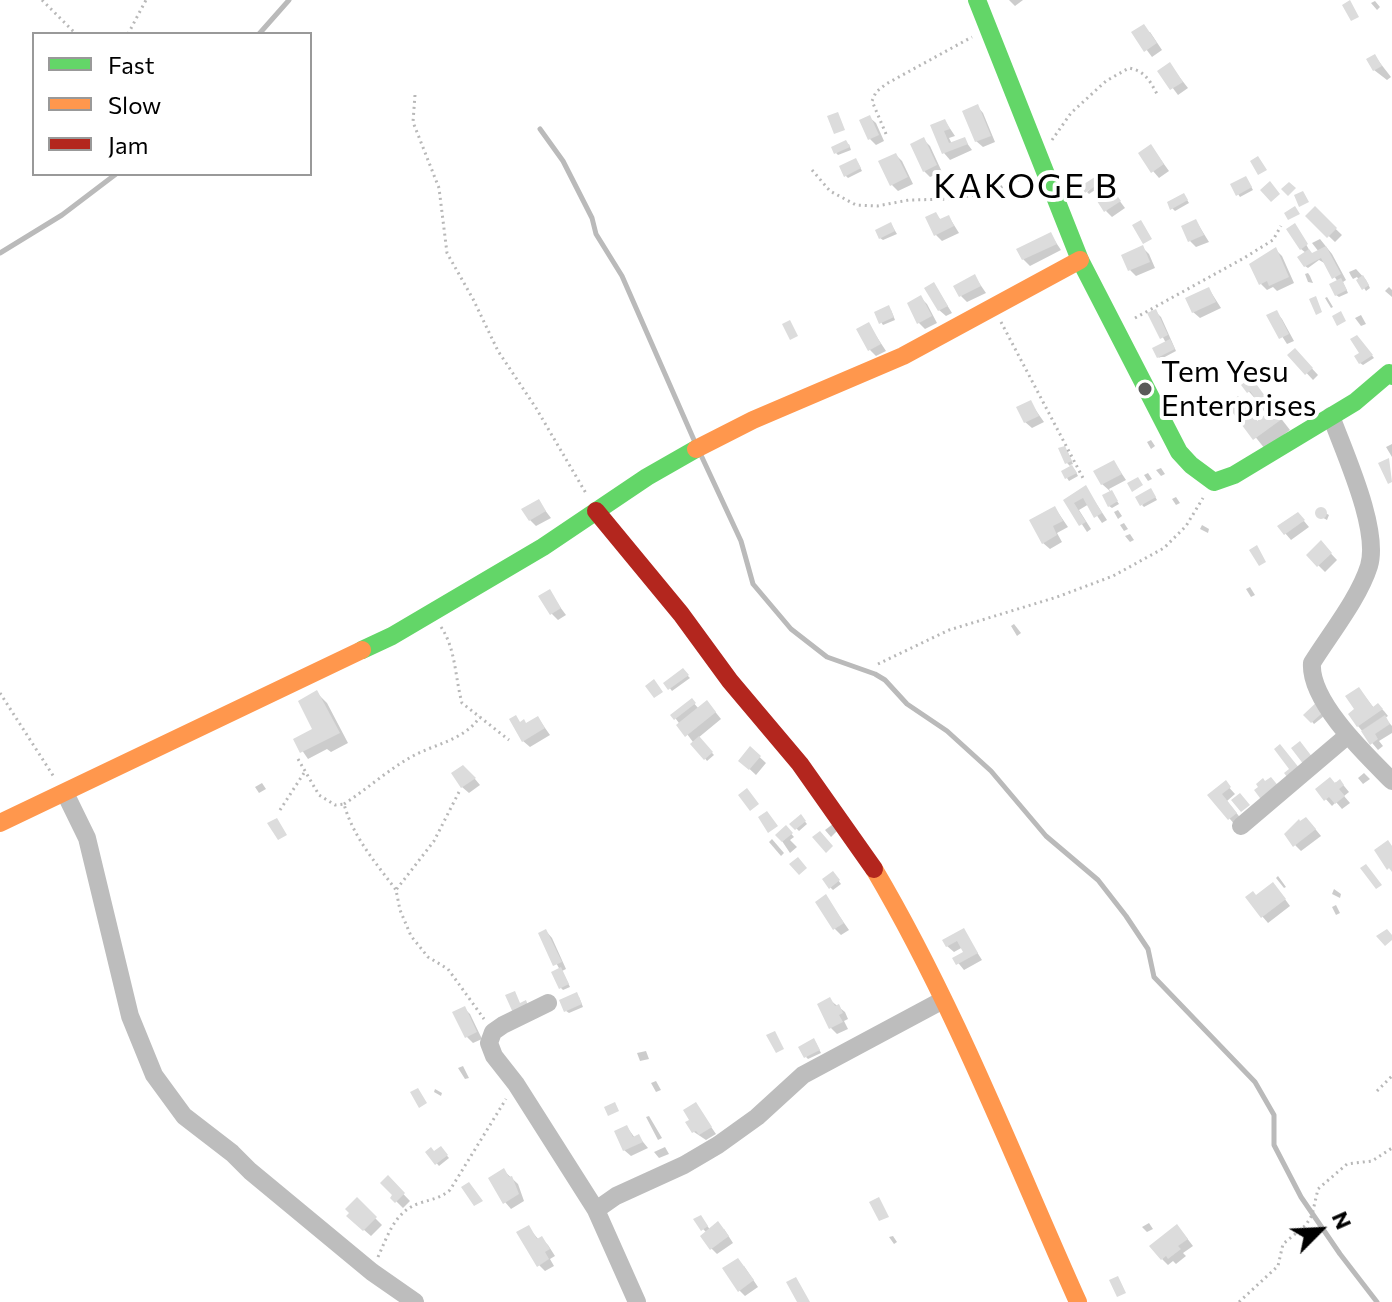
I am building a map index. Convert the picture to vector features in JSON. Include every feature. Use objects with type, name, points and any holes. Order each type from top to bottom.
[{"type":"street","points":[[977,0],[1080,260],[1179,452],[1191,465],[1214,482],[1234,475],[1355,402],[1391,373]]},
{"type":"street","points":[[0,823],[365,649],[543,547],[647,477],[706,444],[753,420],[903,356],[1080,260]]},
{"type":"street","points":[[1331,416],[1368,520],[1372,547],[1369,565],[1360,585],[1312,663],[1311,675],[1347,736],[1392,781]]},
{"type":"street","points":[[596,511],[800,764],[861,848],[899,911],[943,1000],[1078,1302]]},
{"type":"street","points":[[1241,826],[1347,736]]},
{"type":"street","points":[[65,793],[87,838],[130,1016],[154,1075],[184,1116],[372,1272],[415,1302]]},
{"type":"street","points":[[596,1210],[616,1196],[684,1165],[718,1145],[757,1117],[803,1075],[943,1000]]},
{"type":"street","points":[[548,1003],[493,1032],[489,1043],[494,1056],[516,1084],[596,1210],[637,1302]]},
{"type":"path","points":[[42,0],[74,32]]},
{"type":"path","points":[[129,32],[146,0]]},
{"type":"path","points":[[886,134],[872,101],[876,92],[987,28]]},
{"type":"path","points":[[1035,149],[1053,140],[1071,113],[1106,81],[1129,68],[1139,70],[1147,77],[1157,94]]},
{"type":"path","points":[[415,95],[413,122],[439,188],[447,253],[498,351],[536,408],[596,511]]},
{"type":"path","points":[[812,170],[830,191],[856,205],[877,206],[987,193],[1042,170]]},
{"type":"path","points":[[1117,328],[1273,240],[1281,226]]},
{"type":"path","points":[[993,309],[1083,478]]},
{"type":"path","points":[[878,664],[949,630],[1057,597],[1120,572],[1164,548],[1186,526],[1214,482]]},
{"type":"path","points":[[432,613],[448,637],[462,703],[509,740]]},
{"type":"path","points":[[0,693],[65,793]]},
{"type":"path","points":[[298,759],[319,795],[335,805],[344,804],[410,757],[454,740],[472,728],[480,717]]},
{"type":"path","points":[[280,810],[304,772]]},
{"type":"path","points":[[396,890],[434,841],[459,792]]},
{"type":"path","points":[[344,804],[347,818],[360,840],[396,890],[411,936],[428,957],[448,969],[493,1032]]},
{"type":"path","points":[[1377,1091],[1392,1076]]},
{"type":"path","points":[[372,1272],[392,1224],[406,1209],[444,1196],[450,1190],[516,1084]]},
{"type":"path","points":[[1239,1302],[1278,1266],[1283,1244],[1306,1225],[1312,1215],[1318,1189],[1347,1164],[1372,1161],[1392,1148]]},
{"type":"building","points":[[1350,0],[1359,17],[1351,21],[1342,5]]},
{"type":"building","points":[[1144,24],[1157,43],[1144,52],[1131,32]]},
{"type":"building","points":[[1375,54],[1382,66],[1373,71],[1366,59]]},
{"type":"building","points":[[1170,62],[1183,82],[1170,90],[1157,71]]},
{"type":"building","points":[[978,104],[991,136],[975,142],[962,111]]},
{"type":"building","points":[[838,112],[845,130],[834,134],[827,116]]},
{"type":"building","points":[[870,115],[879,135],[868,140],[859,120]]},
{"type":"building","points":[[945,119],[950,129],[944,131],[949,143],[965,137],[968,144],[942,154],[930,125]]},
{"type":"building","points":[[924,137],[937,165],[923,172],[910,144]]},
{"type":"building","points":[[846,140],[850,147],[834,154],[831,147]]},
{"type":"building","points":[[1151,144],[1164,164],[1151,173],[1138,153]]},
{"type":"building","points":[[896,153],[908,177],[890,186],[878,161]]},
{"type":"building","points":[[1258,156],[1267,170],[1258,175],[1250,161]]},
{"type":"building","points":[[856,158],[861,168],[844,177],[839,166]]},
{"type":"building","points":[[1101,173],[1107,183],[1100,188],[1098,184],[1085,193],[1081,186]]},
{"type":"building","points":[[1246,176],[1252,187],[1236,196],[1230,184]]},
{"type":"building","points":[[1270,181],[1280,194],[1271,202],[1260,190]]},
{"type":"building","points":[[1289,182],[1296,188],[1288,196],[1281,189]]},
{"type":"building","points":[[1113,190],[1121,201],[1104,212],[1097,201]]},
{"type":"building","points":[[1303,191],[1309,202],[1299,207],[1294,195]]},
{"type":"building","points":[[1184,193],[1188,200],[1170,210],[1167,202]]},
{"type":"building","points":[[1295,206],[1300,214],[1288,220],[1284,213]]},
{"type":"building","points":[[1315,206],[1337,228],[1327,238],[1305,216]]},
{"type":"building","points":[[936,212],[940,219],[949,215],[954,226],[934,236],[925,217]]},
{"type":"building","points":[[1196,219],[1204,235],[1188,242],[1181,226]]},
{"type":"building","points":[[1141,220],[1152,239],[1143,244],[1132,225]]},
{"type":"building","points":[[891,222],[895,231],[879,239],[875,230]]},
{"type":"building","points":[[1295,223],[1308,244],[1300,250],[1286,229]]},
{"type":"building","points":[[1051,232],[1057,244],[1022,260],[1016,249]]},
{"type":"building","points":[[1143,245],[1150,262],[1128,271],[1121,255]]},
{"type":"building","points":[[1326,246],[1341,274],[1332,279],[1321,258],[1304,267],[1297,257],[1309,249],[1312,253]]},
{"type":"building","points":[[1276,247],[1289,277],[1269,286],[1267,281],[1259,285],[1249,264]]},
{"type":"building","points":[[975,274],[981,286],[959,297],[953,286]]},
{"type":"building","points":[[1363,275],[1369,285],[1362,290],[1356,280]]},
{"type":"building","points":[[1341,278],[1347,290],[1335,296],[1329,284]]},
{"type":"building","points":[[934,282],[948,306],[938,311],[924,288]]},
{"type":"building","points":[[1209,287],[1216,302],[1192,313],[1185,298]]},
{"type":"building","points":[[921,295],[932,316],[917,324],[907,303]]},
{"type":"building","points":[[1316,296],[1322,312],[1316,315],[1309,299]]},
{"type":"building","points":[[889,305],[894,317],[879,324],[874,312]]},
{"type":"building","points":[[1156,309],[1168,335],[1160,339],[1147,313]]},
{"type":"building","points":[[1277,310],[1289,334],[1279,339],[1266,315]]},
{"type":"building","points":[[1341,311],[1346,321],[1337,326],[1332,316]]},
{"type":"building","points":[[790,320],[798,336],[790,340],[782,324]]},
{"type":"building","points":[[869,322],[881,344],[868,351],[856,329]]},
{"type":"building","points":[[1357,335],[1373,355],[1359,364],[1354,356],[1359,353],[1350,339]]},
{"type":"building","points":[[1170,339],[1175,349],[1157,358],[1152,348]]},
{"type":"building","points":[[1295,348],[1313,368],[1305,375],[1287,355]]},
{"type":"building","points":[[1251,377],[1282,419],[1253,440],[1227,405],[1238,396],[1257,421],[1266,414],[1250,391],[1247,393],[1241,385]]},
{"type":"building","points":[[1031,400],[1039,416],[1024,423],[1016,407]]},
{"type":"building","points":[[1065,446],[1072,461],[1065,464],[1058,448]]},
{"type":"building","points":[[1389,458],[1392,482],[1388,484],[1378,463]]},
{"type":"building","points":[[1114,460],[1122,474],[1101,485],[1093,471]]},
{"type":"building","points":[[1072,465],[1077,473],[1065,479],[1061,471]]},
{"type":"building","points":[[1138,477],[1143,485],[1132,492],[1127,483]]},
{"type":"building","points":[[1086,485],[1102,513],[1094,518],[1083,498],[1074,503],[1086,522],[1079,526],[1063,500]]},
{"type":"building","points":[[1151,488],[1156,497],[1140,506],[1135,497]]},
{"type":"building","points":[[1112,490],[1118,501],[1108,507],[1102,495]]},
{"type":"building","points":[[539,499],[546,511],[529,521],[521,509]]},
{"type":"building","points":[[1055,506],[1063,521],[1053,526],[1057,535],[1042,544],[1029,520]]},
{"type":"building","points":[[1321,507],[1327,513],[1321,519],[1315,513]]},
{"type":"building","points":[[1298,512],[1305,520],[1284,535],[1277,526]]},
{"type":"building","points":[[1321,540],[1332,553],[1317,567],[1306,555]]},
{"type":"building","points":[[1257,545],[1266,562],[1259,566],[1249,550]]},
{"type":"building","points":[[550,589],[561,608],[550,615],[538,596]]},
{"type":"building","points":[[683,668],[689,675],[668,690],[663,683]]},
{"type":"building","points":[[654,679],[663,692],[654,698],[645,686]]},
{"type":"building","points":[[1359,687],[1373,707],[1378,703],[1383,709],[1357,727],[1348,714],[1354,709],[1345,696]]},
{"type":"building","points":[[317,690],[340,733],[300,753],[293,739],[312,729],[298,701]]},
{"type":"building","points":[[692,698],[696,703],[674,720],[670,715]]},
{"type":"building","points":[[1320,699],[1328,708],[1311,723],[1303,715]]},
{"type":"building","points":[[707,700],[716,712],[685,737],[676,725]]},
{"type":"building","points":[[516,715],[520,722],[524,719],[526,723],[538,716],[545,728],[522,742],[509,719]]},
{"type":"building","points":[[1385,715],[1390,724],[1375,734],[1378,739],[1370,745],[1361,731]]},
{"type":"building","points":[[699,736],[713,752],[704,760],[690,744]]},
{"type":"building","points":[[1300,741],[1313,758],[1304,765],[1291,748]]},
{"type":"building","points":[[1280,744],[1300,769],[1288,778],[1284,773],[1289,769],[1274,749]]},
{"type":"building","points":[[750,746],[761,756],[749,770],[738,761]]},
{"type":"building","points":[[463,765],[476,778],[461,788],[451,773]]},
{"type":"building","points":[[1271,777],[1280,788],[1263,802],[1254,790],[1263,778],[1265,781]]},
{"type":"building","points":[[1330,777],[1335,783],[1340,779],[1344,785],[1339,789],[1345,796],[1335,804],[1329,797],[1324,801],[1315,789]]},
{"type":"building","points":[[1226,780],[1231,787],[1222,794],[1237,813],[1228,820],[1207,795]]},
{"type":"building","points":[[747,788],[759,804],[750,811],[738,795]]},
{"type":"building","points":[[1240,793],[1250,805],[1241,812],[1231,800]]},
{"type":"building","points":[[767,811],[778,826],[768,833],[758,817]]},
{"type":"building","points":[[801,814],[806,821],[795,830],[789,824]]},
{"type":"building","points":[[1306,817],[1316,829],[1293,847],[1284,834],[1299,819]]},
{"type":"building","points":[[277,818],[287,835],[278,840],[267,823]]},
{"type":"building","points":[[786,825],[793,833],[782,842],[775,835]]},
{"type":"building","points":[[820,831],[833,846],[826,853],[812,837]]},
{"type":"building","points":[[1388,840],[1392,846],[1392,872],[1389,868],[1387,870],[1374,850]]},
{"type":"building","points":[[798,857],[807,868],[799,875],[789,864]]},
{"type":"building","points":[[1366,864],[1382,885],[1376,889],[1360,868]]},
{"type":"building","points":[[833,871],[840,880],[829,889],[822,879]]},
{"type":"building","points":[[1273,882],[1286,899],[1261,918],[1245,897],[1253,891],[1256,895]]},
{"type":"building","points":[[826,894],[844,923],[833,930],[815,902]]},
{"type":"building","points":[[964,928],[978,953],[956,965],[952,958],[963,952],[957,941],[946,947],[942,940]]},
{"type":"building","points":[[546,929],[562,962],[553,966],[538,933]]},
{"type":"building","points":[[1387,929],[1392,940],[1385,946],[1376,936]]},
{"type":"building","points":[[561,967],[569,984],[559,989],[551,972]]},
{"type":"building","points":[[515,991],[520,1003],[526,1000],[529,1008],[514,1015],[505,995]]},
{"type":"building","points":[[577,992],[582,1004],[564,1012],[559,1000]]},
{"type":"building","points":[[830,997],[835,1006],[839,1004],[843,1022],[829,1029],[817,1004]]},
{"type":"building","points":[[465,1006],[477,1032],[465,1038],[452,1012]]},
{"type":"building","points":[[775,1031],[784,1049],[776,1053],[766,1035]]},
{"type":"building","points":[[814,1038],[820,1050],[804,1058],[798,1047]]},
{"type":"building","points":[[418,1088],[427,1103],[419,1108],[410,1092]]},
{"type":"building","points":[[615,1102],[619,1111],[608,1116],[604,1107]]},
{"type":"building","points":[[696,1102],[712,1127],[699,1135],[696,1131],[692,1133],[685,1122],[689,1120],[683,1110]]},
{"type":"building","points":[[627,1125],[633,1137],[639,1134],[643,1142],[623,1151],[614,1131]]},
{"type":"building","points":[[441,1146],[448,1155],[435,1165],[425,1152],[431,1147],[434,1151]]},
{"type":"building","points":[[504,1168],[509,1177],[512,1176],[519,1194],[503,1204],[488,1178]]},
{"type":"building","points":[[388,1175],[405,1193],[395,1203],[380,1183]]},
{"type":"building","points":[[469,1182],[483,1201],[474,1206],[461,1187]]},
{"type":"building","points":[[357,1197],[377,1217],[363,1231],[346,1216],[349,1213],[345,1209]]},
{"type":"building","points":[[879,1197],[889,1217],[879,1221],[869,1202]]},
{"type":"building","points":[[701,1215],[708,1226],[701,1231],[693,1219]]},
{"type":"building","points":[[718,1221],[729,1236],[710,1250],[700,1236]]},
{"type":"building","points":[[1177,1224],[1188,1239],[1178,1246],[1181,1249],[1168,1259],[1166,1256],[1161,1260],[1149,1246]]},
{"type":"building","points":[[529,1225],[537,1239],[542,1236],[550,1249],[545,1252],[549,1259],[537,1267],[516,1232]]},
{"type":"building","points":[[738,1258],[754,1280],[738,1292],[722,1268]]},
{"type":"building","points":[[1118,1276],[1126,1293],[1117,1297],[1109,1280]]},
{"type":"building","points":[[796,1277],[810,1302],[797,1302],[786,1282]]},
{"type":"waterway","points":[[261,32],[289,0]]},
{"type":"waterway","points":[[540,129],[563,161],[592,218],[596,234],[622,276],[694,440]]},
{"type":"waterway","points":[[0,253],[62,215],[113,176]]},
{"type":"waterway","points":[[700,453],[741,541],[753,584],[791,629],[827,657],[885,680],[907,704],[947,731],[991,771],[1046,836],[1098,880],[1148,949],[1154,977],[1255,1082],[1274,1115],[1274,1145],[1301,1197],[1377,1302]]},
{"type":"traffic: fast","points":[[977,0],[1080,260],[1179,452],[1191,465],[1214,482],[1234,475],[1355,402],[1389,373],[1392,376]]},
{"type":"traffic: fast","points":[[362,650],[392,636],[543,547],[647,477],[696,449]]},
{"type":"traffic: slow","points":[[696,449],[753,420],[903,356],[1080,260]]},
{"type":"traffic: slow","points":[[0,823],[362,650]]},
{"type":"traffic: slow","points":[[874,869],[957,1028],[1078,1302]]},
{"type":"traffic: jam","points":[[596,511],[800,764],[874,869]]},
{"type":"place","name":"Tem Yesu Enterprises","points":[[1145,389]]},
{"type":"district","name":"KAKOGE B","points":[[1026,187]]}]
